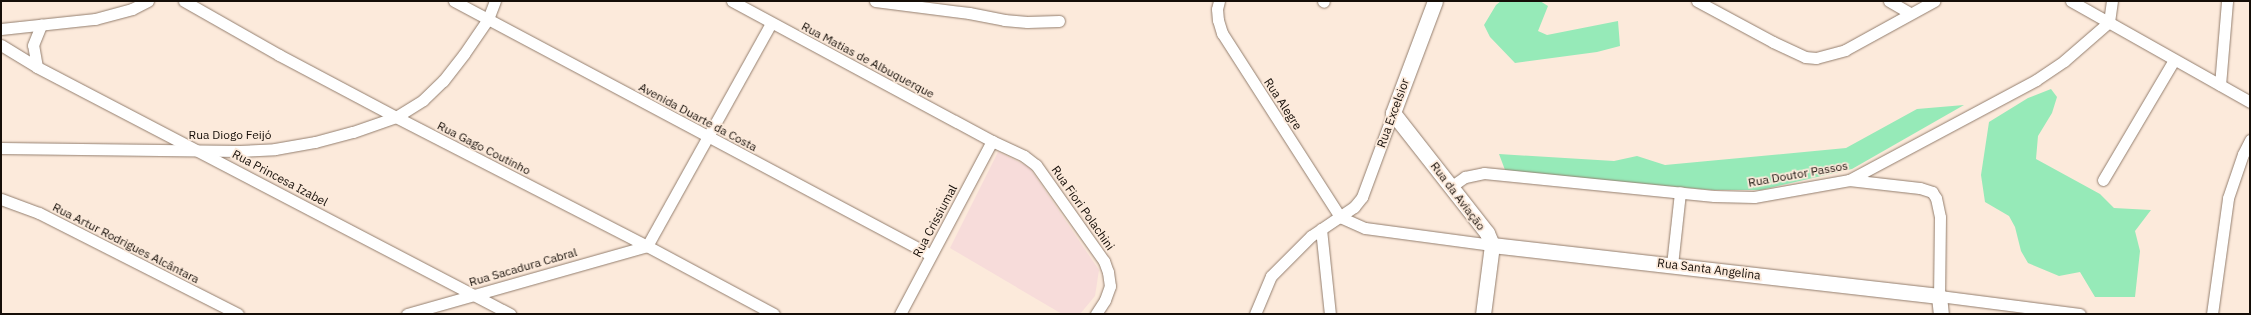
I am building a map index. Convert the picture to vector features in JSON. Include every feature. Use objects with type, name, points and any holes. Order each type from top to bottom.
[{"type":"street","points":[[1,29],[95,19],[132,9],[148,1]]},
{"type":"street","name":"Rua Gago Coutinho","points":[[184,1],[279,55],[647,246],[774,314]]},
{"type":"street","name":"Avenida Duarte da Costa","points":[[454,1],[931,255]]},
{"type":"street","name":"Rua Diogo Feijó","points":[[1,148],[275,149],[315,142],[353,132],[396,117],[423,100],[442,81],[464,54],[488,19],[495,1]]},
{"type":"street","name":"Rua Matias de Albuquerque","points":[[732,1],[992,141]]},
{"type":"street","points":[[875,1],[970,13],[1004,20],[1040,22],[1059,21]]},
{"type":"street","name":"Rua Alegre","points":[[1219,1],[1217,9],[1218,20],[1222,33],[1340,216]]},
{"type":"street","name":"Rua Excelsior","points":[[1255,314],[1271,276],[1298,247],[1321,229],[1354,207],[1362,197],[1435,1]]},
{"type":"street","points":[[1698,1],[1773,42],[1805,57],[1816,58],[1845,50],[1934,1]]},
{"type":"street","points":[[1889,1],[1910,13]]},
{"type":"street","points":[[2071,1],[2250,102]]},
{"type":"street","points":[[2109,22],[2112,1]]},
{"type":"street","points":[[2220,85],[2227,1]]},
{"type":"street","name":"Rua Doutor Passos","points":[[1452,186],[1465,176],[1484,173],[1714,196],[1754,197],[1849,180],[2036,80],[2064,61],[2109,22]]},
{"type":"street","points":[[647,246],[771,23]]},
{"type":"street","points":[[37,67],[33,45],[41,25]]},
{"type":"street","name":"Rua Princesa Izabel","points":[[1,45],[37,67],[510,314]]},
{"type":"street","points":[[2103,180],[2174,60]]},
{"type":"street","name":"Rua da Aviação","points":[[1393,112],[1479,221],[1492,245]]},
{"type":"street","points":[[2212,314],[2228,198],[2243,154],[2250,140]]},
{"type":"street","name":"Rua Crissiumal","points":[[900,314],[992,141]]},
{"type":"street","name":"Rua Fiori Polachini","points":[[992,141],[1024,156],[1036,166],[1104,260],[1110,286],[1105,300],[1096,314]]},
{"type":"street","points":[[1849,180],[1920,188],[1932,192],[1936,198],[1940,217],[1939,296],[1941,314]]},
{"type":"street","points":[[1672,265],[1680,192]]},
{"type":"street","name":"Rua Artur Rodrigues Alcântara","points":[[1,199],[39,213],[238,314]]},
{"type":"street","name":"Rua Santa Angelina","points":[[1340,216],[1365,228],[1492,245],[1939,296],[2080,314]]},
{"type":"street","points":[[1321,229],[1330,314]]},
{"type":"street","points":[[1483,314],[1492,245]]},
{"type":"street","name":"Rua Sacadura Cabral","points":[[407,314],[647,246]]},
{"type":"shaded area","points":[[998,152],[1029,167],[1099,270],[1095,296],[1080,314],[1062,314],[950,248]]},
{"type":"green space","points":[[1501,1],[1540,1],[1548,6],[1538,31],[1547,35],[1618,21],[1620,46],[1597,52],[1515,63],[1490,37],[1484,25],[1496,5]]},
{"type":"green space","points":[[2051,89],[2057,97],[2052,113],[2038,136],[2036,159],[2100,194],[2114,208],[2151,210],[2135,231],[2140,251],[2135,297],[2095,297],[2080,272],[2059,276],[2028,263],[2021,251],[2015,227],[2009,216],[1985,202],[1981,175],[1989,122],[2028,98]]},
{"type":"green space","points":[[1964,105],[1852,169],[1761,190],[1712,190],[1562,177],[1505,170],[1499,154],[1614,161],[1637,156],[1665,165],[1846,148],[1917,109]]}]
